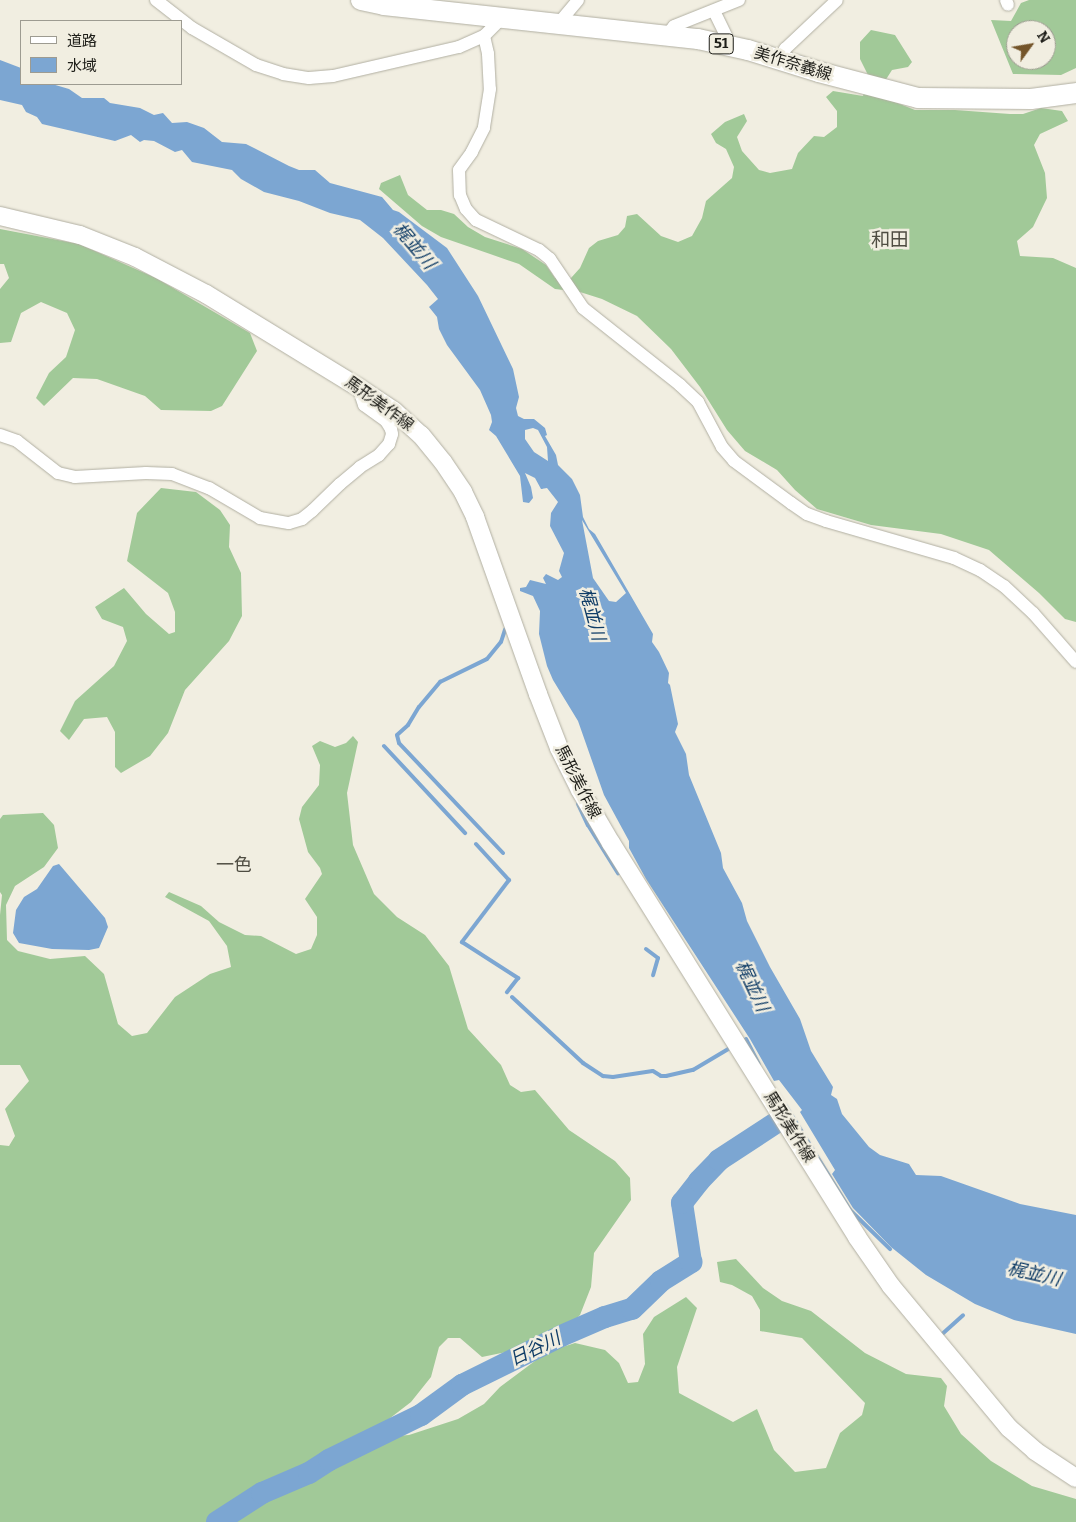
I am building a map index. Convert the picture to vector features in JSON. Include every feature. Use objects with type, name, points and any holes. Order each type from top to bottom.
[{"type":"main road","name":"美作奈義線","points":[[361,0],[384,5],[667,35],[725,44],[880,89],[918,98],[1031,99],[1076,93]]},
{"type":"main road","name":"馬形美作線","points":[[0,216],[80,235],[136,257],[206,294],[358,386],[394,411],[420,435],[443,462],[463,492],[487,547],[538,694],[580,790],[610,843],[857,1237],[890,1286],[1009,1428],[1035,1451],[1076,1478]]},
{"type":"street","points":[[156,0],[182,20]]},
{"type":"street","points":[[558,24],[578,0]]},
{"type":"street","points":[[667,35],[674,26],[739,0]]},
{"type":"street","points":[[778,60],[785,49],[837,0]]},
{"type":"street","points":[[714,11],[726,36],[725,44]]},
{"type":"street","points":[[182,20],[256,65],[283,74],[309,78],[333,76],[422,58],[459,47],[484,36],[502,18]]},
{"type":"street","points":[[484,36],[488,54],[490,89],[484,128],[472,152],[459,170],[460,195],[466,209],[476,220],[539,250],[550,259],[583,308],[680,385],[698,402],[722,447],[734,461],[791,503],[807,514],[826,521],[954,558],[980,570],[1004,586],[1033,614],[1076,662]]},
{"type":"street","points":[[0,435],[17,441],[58,473],[75,477],[146,473],[172,474],[209,488],[260,518],[289,523],[302,519],[360,467],[380,455],[389,444],[392,434],[391,429],[386,421],[364,405],[358,386]]},
{"type":"green space","points":[[1029,0],[1076,0],[1076,68],[1061,75],[1013,74],[1011,70],[1056,70],[1056,20],[1012,20],[1021,3]]},
{"type":"green space","points":[[991,20],[1006,21],[1006,57]]},
{"type":"green space","points":[[871,30],[895,35],[912,62],[908,67],[892,70],[885,81],[895,102],[915,110],[955,110],[1010,114],[1023,114],[1041,108],[1062,111],[1068,121],[1040,134],[1034,145],[1045,173],[1047,198],[1033,227],[1017,241],[1020,256],[1053,258],[1076,268],[1076,622],[1065,619],[1039,593],[989,550],[941,534],[871,525],[817,509],[795,490],[777,470],[745,451],[727,430],[700,387],[671,349],[637,316],[602,299],[580,292],[555,289],[519,264],[441,237],[422,226],[379,189],[381,183],[400,175],[408,195],[427,210],[441,210],[454,214],[468,227],[485,237],[522,249],[546,265],[555,278],[571,278],[580,268],[589,248],[598,241],[618,235],[625,227],[627,216],[637,214],[661,236],[678,242],[692,236],[702,218],[706,201],[732,178],[734,167],[726,149],[716,143],[711,134],[725,122],[744,114],[747,121],[737,137],[742,151],[759,170],[770,173],[792,169],[798,153],[814,136],[824,137],[837,127],[837,111],[826,97],[833,91],[863,96],[869,77],[860,59],[860,42]]},
{"type":"green space","points":[[0,229],[79,244],[156,278],[250,333],[257,351],[222,406],[211,411],[161,410],[145,396],[97,379],[73,378],[44,406],[36,398],[49,373],[66,357],[75,330],[67,313],[41,302],[21,313],[11,342],[0,343],[0,289],[9,278],[4,264],[0,264]]},
{"type":"green space","points":[[161,488],[196,492],[220,510],[230,525],[229,547],[241,573],[242,616],[229,641],[185,690],[168,733],[150,756],[121,773],[115,767],[115,732],[107,717],[84,719],[69,740],[60,731],[75,701],[114,666],[127,641],[123,627],[102,619],[95,607],[124,588],[146,614],[169,634],[175,632],[175,612],[168,593],[127,561],[137,513]]},
{"type":"green space","points":[[353,736],[358,742],[347,793],[353,845],[374,894],[397,917],[425,935],[449,966],[468,1029],[501,1065],[510,1085],[521,1092],[535,1090],[569,1130],[615,1161],[630,1178],[631,1200],[594,1253],[591,1287],[580,1315],[569,1326],[511,1351],[482,1357],[460,1338],[448,1338],[439,1347],[431,1377],[411,1402],[385,1422],[385,1437],[409,1435],[458,1419],[484,1404],[500,1387],[547,1352],[575,1343],[605,1350],[619,1363],[628,1383],[638,1382],[645,1364],[643,1334],[654,1317],[686,1297],[697,1308],[677,1367],[679,1393],[733,1422],[757,1409],[774,1450],[795,1472],[826,1468],[840,1433],[862,1415],[865,1403],[802,1338],[760,1331],[760,1310],[752,1296],[732,1285],[720,1282],[717,1262],[736,1259],[763,1288],[782,1301],[811,1311],[865,1353],[906,1374],[941,1378],[947,1386],[944,1406],[961,1434],[991,1461],[1032,1486],[1076,1499],[1076,1522],[0,1522],[0,1145],[9,1146],[15,1136],[5,1109],[29,1081],[20,1065],[0,1065],[0,915],[2,895],[0,892],[0,819],[3,815],[43,813],[54,825],[58,848],[44,867],[15,886],[6,905],[7,940],[18,951],[50,959],[85,956],[104,974],[118,1024],[132,1036],[147,1033],[175,997],[210,974],[231,967],[227,946],[209,921],[165,897],[169,892],[201,906],[219,922],[245,935],[261,936],[296,954],[311,949],[317,935],[317,917],[305,899],[322,874],[320,868],[308,852],[299,819],[302,807],[319,785],[320,765],[312,746],[320,741],[335,747],[346,743]]},
{"type":"water","name":"梶並川","points":[[0,60],[20,68],[20,85],[55,85],[69,89],[82,98],[104,98],[110,103],[140,108],[154,115],[163,113],[172,123],[187,122],[204,128],[222,142],[246,144],[299,170],[315,170],[330,183],[382,197],[393,210],[399,212],[447,248],[478,296],[513,369],[519,397],[516,408],[518,416],[524,419],[534,419],[545,428],[547,435],[545,436],[556,455],[558,465],[572,479],[580,495],[583,517],[589,529],[595,534],[653,634],[652,642],[669,673],[668,683],[678,724],[675,732],[686,754],[689,775],[721,853],[723,868],[742,903],[747,921],[770,967],[800,1019],[811,1051],[833,1087],[831,1095],[837,1099],[842,1114],[869,1147],[880,1155],[909,1164],[916,1175],[941,1176],[1020,1204],[1076,1215],[1076,1334],[1014,1320],[975,1304],[926,1275],[891,1247],[853,1208],[832,1174],[835,1170],[800,1112],[802,1110],[779,1080],[774,1081],[750,1039],[646,879],[629,848],[629,841],[604,795],[578,721],[553,680],[547,666],[539,634],[540,611],[533,596],[520,591],[520,588],[526,587],[530,580],[546,584],[543,578],[546,574],[558,580],[562,577],[559,571],[564,553],[550,526],[551,513],[558,502],[547,488],[541,489],[535,478],[525,473],[533,498],[529,503],[523,502],[520,476],[496,436],[489,430],[492,422],[491,415],[480,390],[447,345],[439,329],[437,317],[429,307],[438,299],[427,285],[383,238],[360,220],[330,213],[299,201],[264,192],[241,179],[232,170],[192,162],[182,150],[175,152],[154,141],[144,140],[140,142],[131,135],[115,141],[42,124],[37,117],[26,112],[22,105],[0,100]],"holes":[[[533,428],[538,430],[547,447],[548,461],[534,452],[525,439],[525,430]],[[582,520],[626,593],[616,602],[609,601],[593,578]]]},
{"type":"water","points":[[59,864],[105,918],[108,927],[99,948],[89,950],[52,949],[19,943],[13,933],[16,910],[24,897],[37,889],[53,866]]},
{"type":"waterway","points":[[503,853],[399,743],[397,735],[408,725],[419,707],[440,682],[487,659],[501,642],[505,630]]},
{"type":"waterway","points":[[384,746],[465,833]]},
{"type":"waterway","points":[[578,804],[588,825],[618,873]]},
{"type":"waterway","points":[[476,844],[509,880],[462,942],[518,978],[507,992]]},
{"type":"waterway","points":[[646,949],[658,958],[653,975]]},
{"type":"waterway","points":[[512,997],[583,1063],[603,1076],[613,1077],[653,1071],[661,1076],[666,1076],[693,1070],[730,1048]]},
{"type":"waterway","points":[[746,1039],[759,1064]]},
{"type":"waterway","points":[[786,1106],[850,1210],[890,1249]]},
{"type":"waterway","name":"日谷川","points":[[217,1522],[262,1493],[309,1473],[329,1460],[421,1415],[462,1385],[561,1336],[605,1317],[632,1309],[661,1281],[691,1262],[682,1203],[719,1160],[774,1124]]},
{"type":"waterway","points":[[940,1336],[963,1315]]},
{"type":"district","name":"和田","points":[[890,240]]},
{"type":"district","name":"一色","points":[[234,865]]}]
